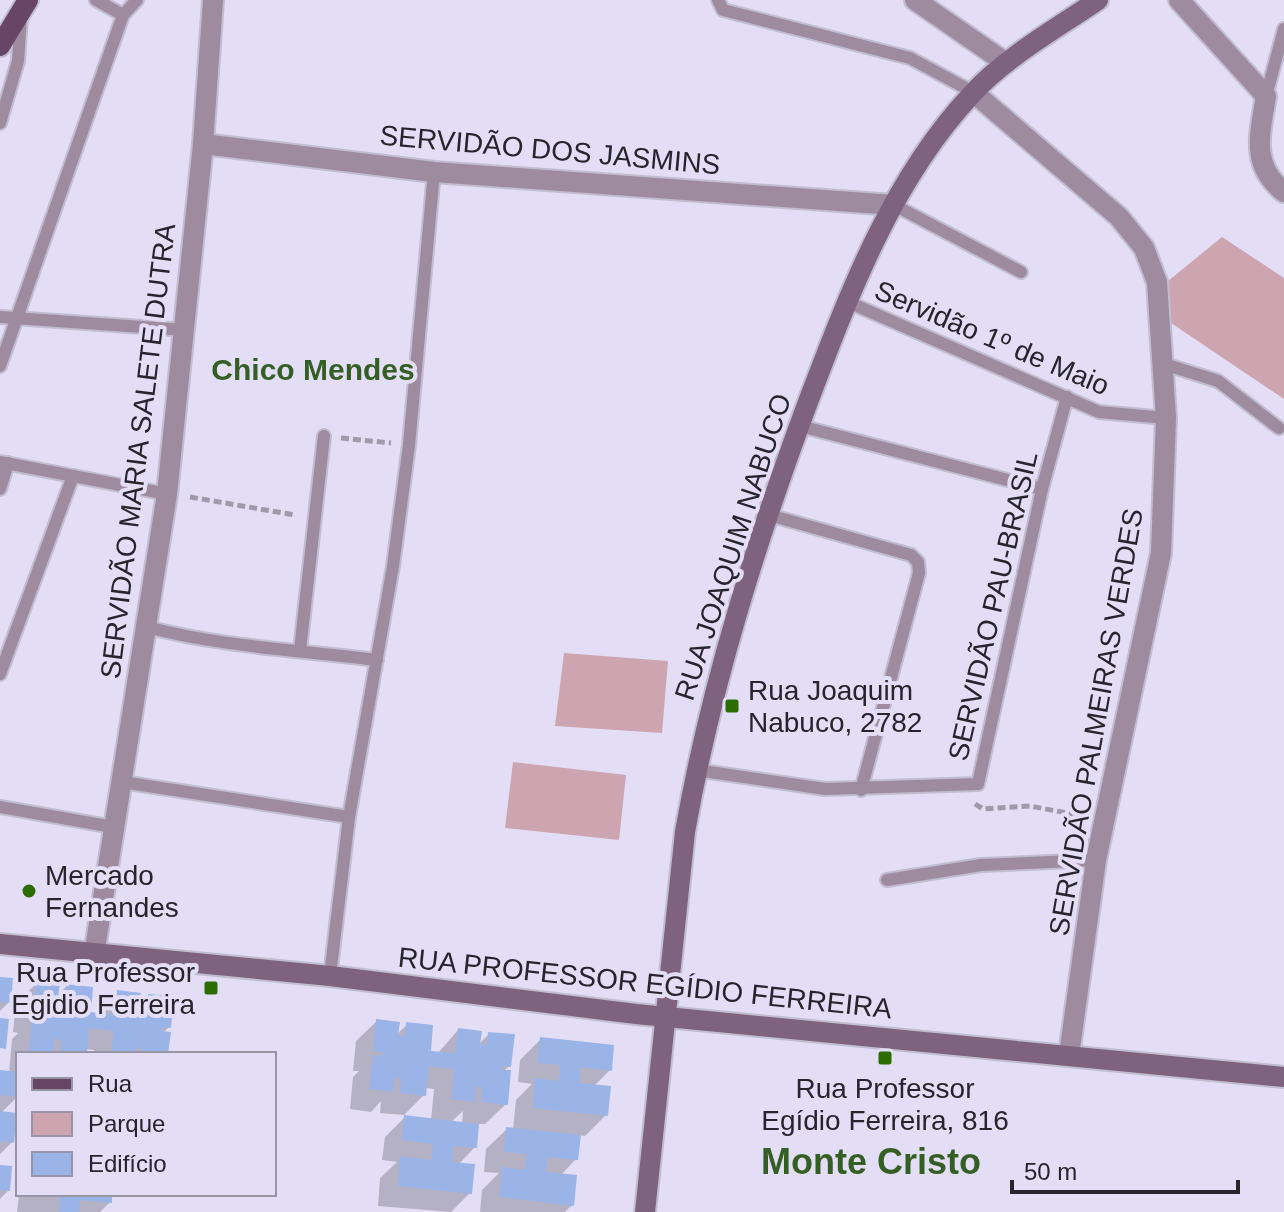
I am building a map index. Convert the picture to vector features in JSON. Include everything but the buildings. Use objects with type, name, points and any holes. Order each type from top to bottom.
[{"type":"main road","name":"RUA JOAQUIM NABUCO","points":[[645,1212],[685,832],[696,770],[716,682],[800,426],[848,302],[894,205],[932,141],[973,92],[1006,63],[1098,0]]},
{"type":"main road","points":[[0,46],[24,7]]},
{"type":"main road","name":"RUA PROFESSOR EGÍDIO FERREIRA","points":[[0,944],[330,976],[665,1017],[1284,1077]]},
{"type":"street","name":"SERVIDÃO MARIA SALETE DUTRA","points":[[94,955],[167,494],[203,144],[213,0]]},
{"type":"street","points":[[915,0],[1006,63]]},
{"type":"street","points":[[1179,0],[1266,96],[1257,150],[1263,168],[1284,192]]},
{"type":"street","name":"SERVIDÃO PALMEIRAS VERDES","points":[[973,92],[1119,217],[1144,248],[1157,282],[1166,418],[1161,553],[1103,820],[1069,1055]]},
{"type":"street","name":"SERVIDÃO DOS JASMINS","points":[[203,144],[434,172],[894,205]]},
{"type":"lane","points":[[96,0],[123,15]]},
{"type":"lane","points":[[0,366],[123,15],[137,0]]},
{"type":"lane","points":[[718,0],[723,10],[910,58],[973,92]]},
{"type":"lane","points":[[0,123],[18,61],[24,7]]},
{"type":"lane","points":[[1266,96],[1284,29]]},
{"type":"lane","points":[[330,976],[349,817],[377,660],[409,445],[434,172]]},
{"type":"lane","points":[[894,205],[1021,272]]},
{"type":"lane","name":"Servidão 1º de Maio","points":[[848,302],[1118,416],[1166,418]]},
{"type":"lane","points":[[0,317],[185,330]]},
{"type":"lane","points":[[1164,364],[1218,381],[1279,428]]},
{"type":"lane","name":"SERVIDÃO PAU-BRASIL","points":[[696,770],[786,785],[861,790],[978,784],[1042,489],[1067,397]]},
{"type":"lane","points":[[800,426],[1042,489]]},
{"type":"lane","points":[[300,650],[324,436]]},
{"type":"lane","points":[[0,489],[4,462],[167,494]]},
{"type":"lane","points":[[0,674],[73,476]]},
{"type":"lane","points":[[769,515],[911,555],[918,562],[919,573],[861,790]]},
{"type":"lane","points":[[147,627],[188,638],[377,660]]},
{"type":"lane","points":[[122,782],[349,817]]},
{"type":"lane","points":[[0,807],[113,827]]},
{"type":"lane","points":[[887,880],[981,865],[1096,860]]},
{"type":"path","points":[[324,436],[409,445]]},
{"type":"path","points":[[167,494],[316,519]]},
{"type":"path","points":[[978,784],[975,804],[983,809],[1030,806],[1103,820]]},
{"type":"green space","points":[[1222,237],[1284,278],[1284,399],[1171,323],[1168,281]]},
{"type":"green space","points":[[564,653],[668,661],[662,733],[555,726]]},
{"type":"green space","points":[[513,762],[626,775],[619,840],[505,828]]},
{"type":"place","name":"Rua Joaquim Nabuco, 2782","points":[[732,706]]},
{"type":"place","name":"Mercado Fernandes","points":[[29,891]]},
{"type":"place","name":"Rua Professor Egidio Ferreira","points":[[211,988]]},
{"type":"place","name":"Rua Professor Egídio Ferreira, 816","points":[[885,1058]]},
{"type":"district","name":"Chico Mendes","points":[[313,369]]},
{"type":"district","name":"Monte Cristo","points":[[871,1161]]}]
